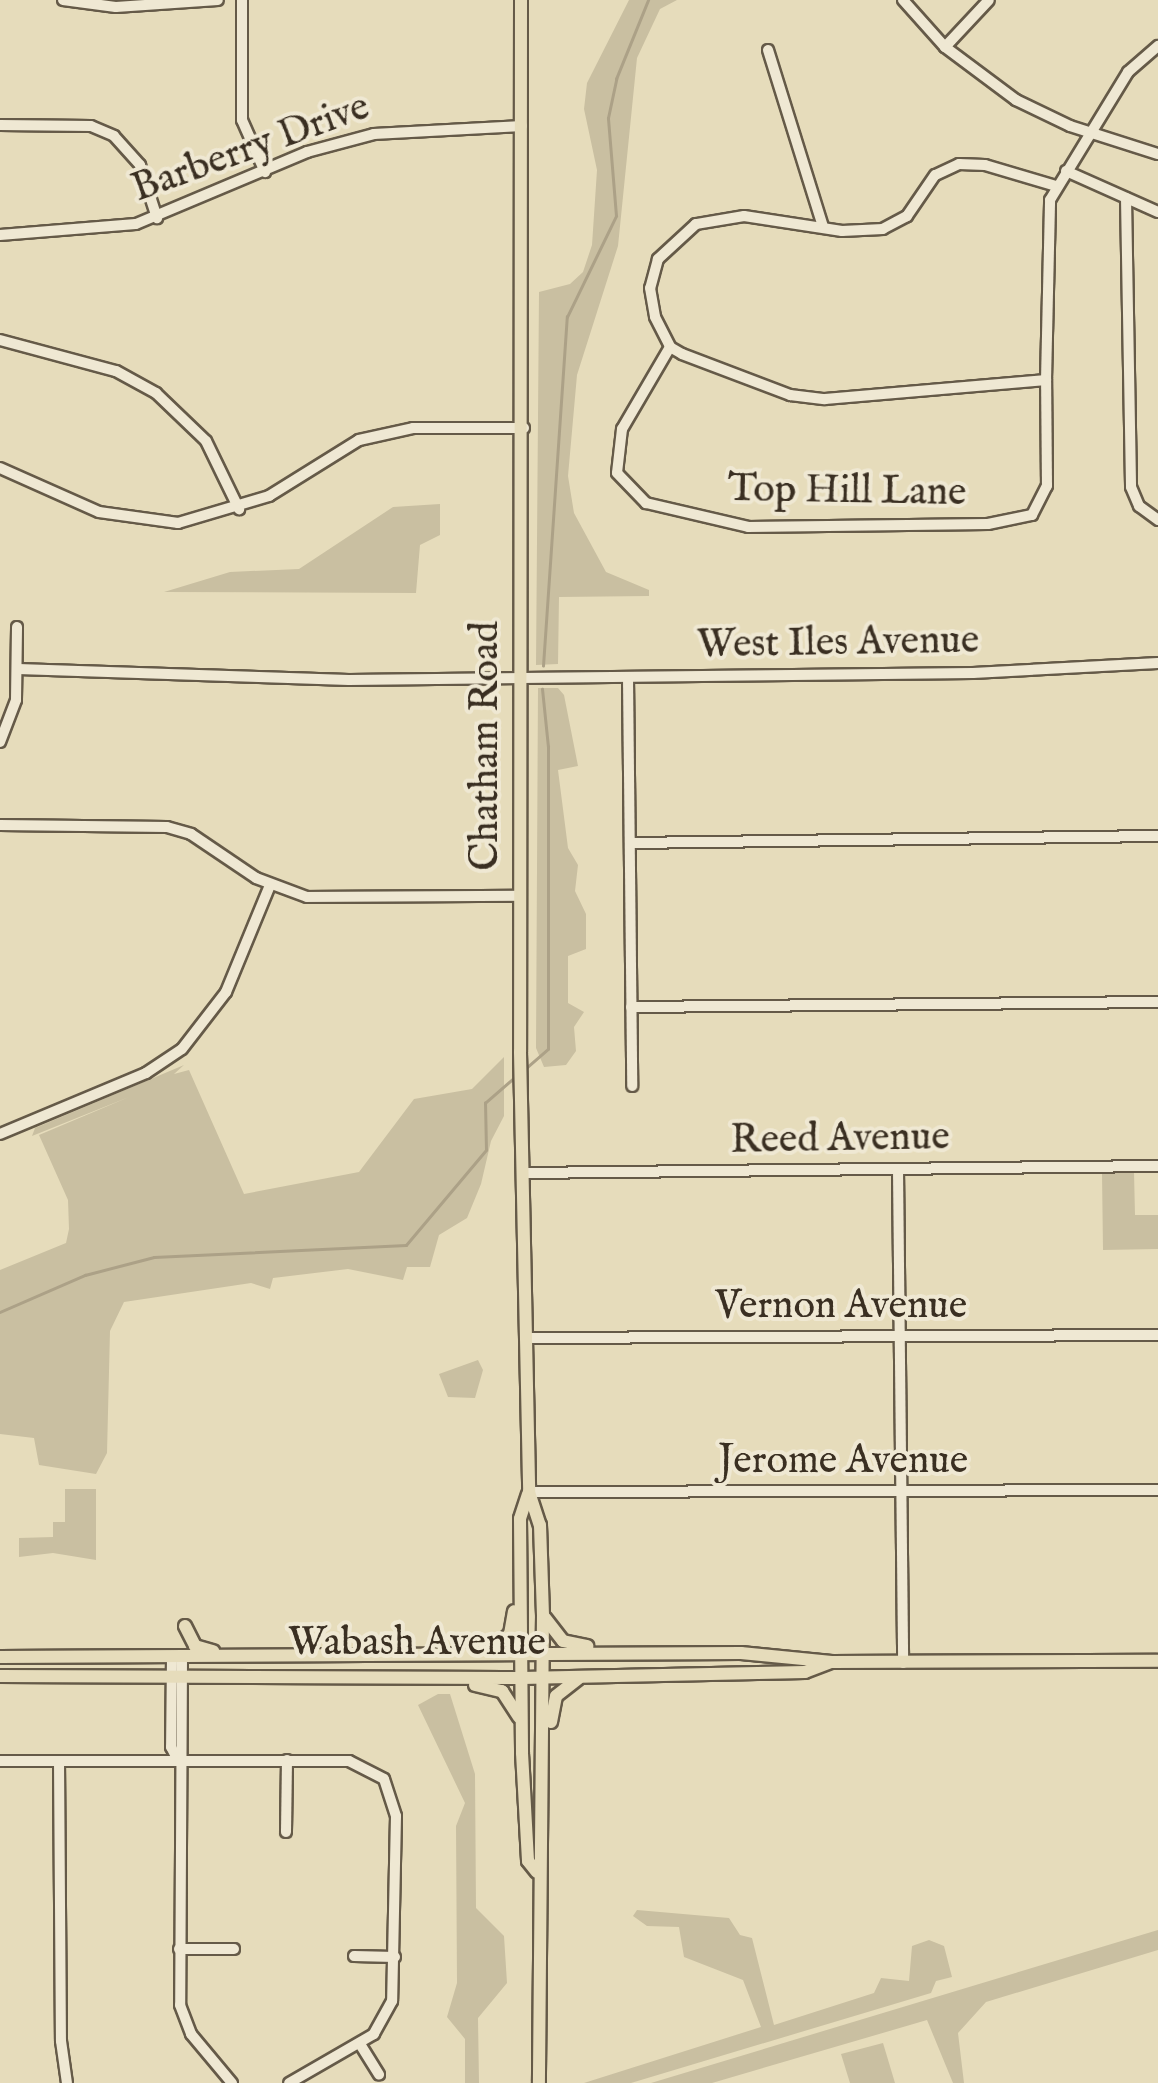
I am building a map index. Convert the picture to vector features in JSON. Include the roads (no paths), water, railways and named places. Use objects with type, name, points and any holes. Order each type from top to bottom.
[{"type":"main road","name":"Chatham Road","points":[[521,0],[524,428],[519,678],[520,1052],[529,1492],[520,1530],[522,1724],[528,1860],[536,1872],[539,2083]]},
{"type":"main road","name":"Chatham Road","points":[[529,1492],[540,1526],[543,1614],[544,1860],[536,1872]]},
{"type":"main road","points":[[484,1656],[514,1626],[520,1530]]},
{"type":"main road","points":[[543,1614],[569,1644],[618,1646],[633,1654]]},
{"type":"main road","points":[[185,1626],[203,1651],[268,1651],[295,1659]]},
{"type":"main road","name":"Wabash Avenue","points":[[0,1657],[295,1659],[741,1653],[832,1662],[1158,1661]]},
{"type":"main road","name":"Wabash Avenue","points":[[0,1676],[522,1678],[805,1672],[832,1662]]},
{"type":"main road","points":[[544,1778],[551,1763],[551,1708],[561,1691],[587,1676]]},
{"type":"main road","points":[[328,1677],[360,1685],[492,1686],[507,1696],[522,1724]]},
{"type":"street","points":[[63,0],[116,7],[218,0]]},
{"type":"street","points":[[242,0],[242,120],[265,172]]},
{"type":"street","points":[[902,0],[945,47],[1016,100],[1088,132],[1158,154]]},
{"type":"street","points":[[945,47],[990,0]]},
{"type":"street","points":[[1046,380],[812,398],[670,347],[650,288],[663,251],[684,230],[744,216],[824,227],[883,229],[907,216],[935,176],[959,164],[985,164],[1056,186],[1128,72],[1158,46]]},
{"type":"street","points":[[768,50],[824,227]]},
{"type":"street","points":[[0,126],[91,126],[114,136],[140,166],[157,218]]},
{"type":"street","name":"Barberry Drive","points":[[0,235],[96,232],[157,218],[307,152],[409,127],[522,126]]},
{"type":"street","points":[[1066,171],[1158,212]]},
{"type":"street","name":"Top Hill Lane","points":[[670,347],[622,429],[618,473],[646,503],[748,527],[1024,519],[1046,496],[1047,218],[1056,186]]},
{"type":"street","points":[[1126,198],[1130,487],[1140,506],[1158,520]]},
{"type":"street","points":[[0,340],[116,371],[156,393],[206,441],[239,508]]},
{"type":"street","points":[[0,468],[128,519],[178,523],[239,508],[359,440],[413,428],[524,428]]},
{"type":"street","points":[[0,742],[16,700],[17,627]]},
{"type":"street","name":"West Iles Avenue","points":[[18,670],[628,678],[973,674],[1158,662]]},
{"type":"street","points":[[628,678],[632,1086]]},
{"type":"street","points":[[0,825],[167,826],[191,834],[270,885],[322,898],[520,896]]},
{"type":"street","points":[[630,843],[1158,836]]},
{"type":"street","points":[[0,1134],[146,1074],[182,1049],[226,992],[270,885]]},
{"type":"street","points":[[630,1008],[1158,1002]]},
{"type":"street","name":"Reed Avenue","points":[[523,1173],[1158,1166]]},
{"type":"street","points":[[898,1170],[903,1662]]},
{"type":"street","name":"Vernon Avenue","points":[[525,1338],[1158,1335]]},
{"type":"street","name":"Jerome Avenue","points":[[529,1492],[1158,1490]]},
{"type":"street","points":[[177,1658],[186,1746],[178,1760],[179,1950],[185,2022],[232,2083]]},
{"type":"street","points":[[286,1760],[286,1832]]},
{"type":"street","points":[[0,1761],[286,1760],[362,1764],[389,1786],[396,1816],[395,1956],[387,2016],[360,2044],[289,2083]]},
{"type":"street","points":[[60,1761],[60,2042],[67,2083]]},
{"type":"street","points":[[179,1950],[234,1948]]},
{"type":"street","points":[[354,1956],[395,1956]]},
{"type":"street","points":[[360,2044],[379,2075]]},
{"type":"waterway","points":[[543,666],[567,317],[616,216],[608,118],[616,79],[648,0]]},
{"type":"waterway","points":[[525,1069],[548,1049],[548,747],[542,689]]},
{"type":"waterway","points":[[0,1312],[85,1275],[154,1257],[406,1245],[486,1150],[485,1103],[515,1077]]}]
